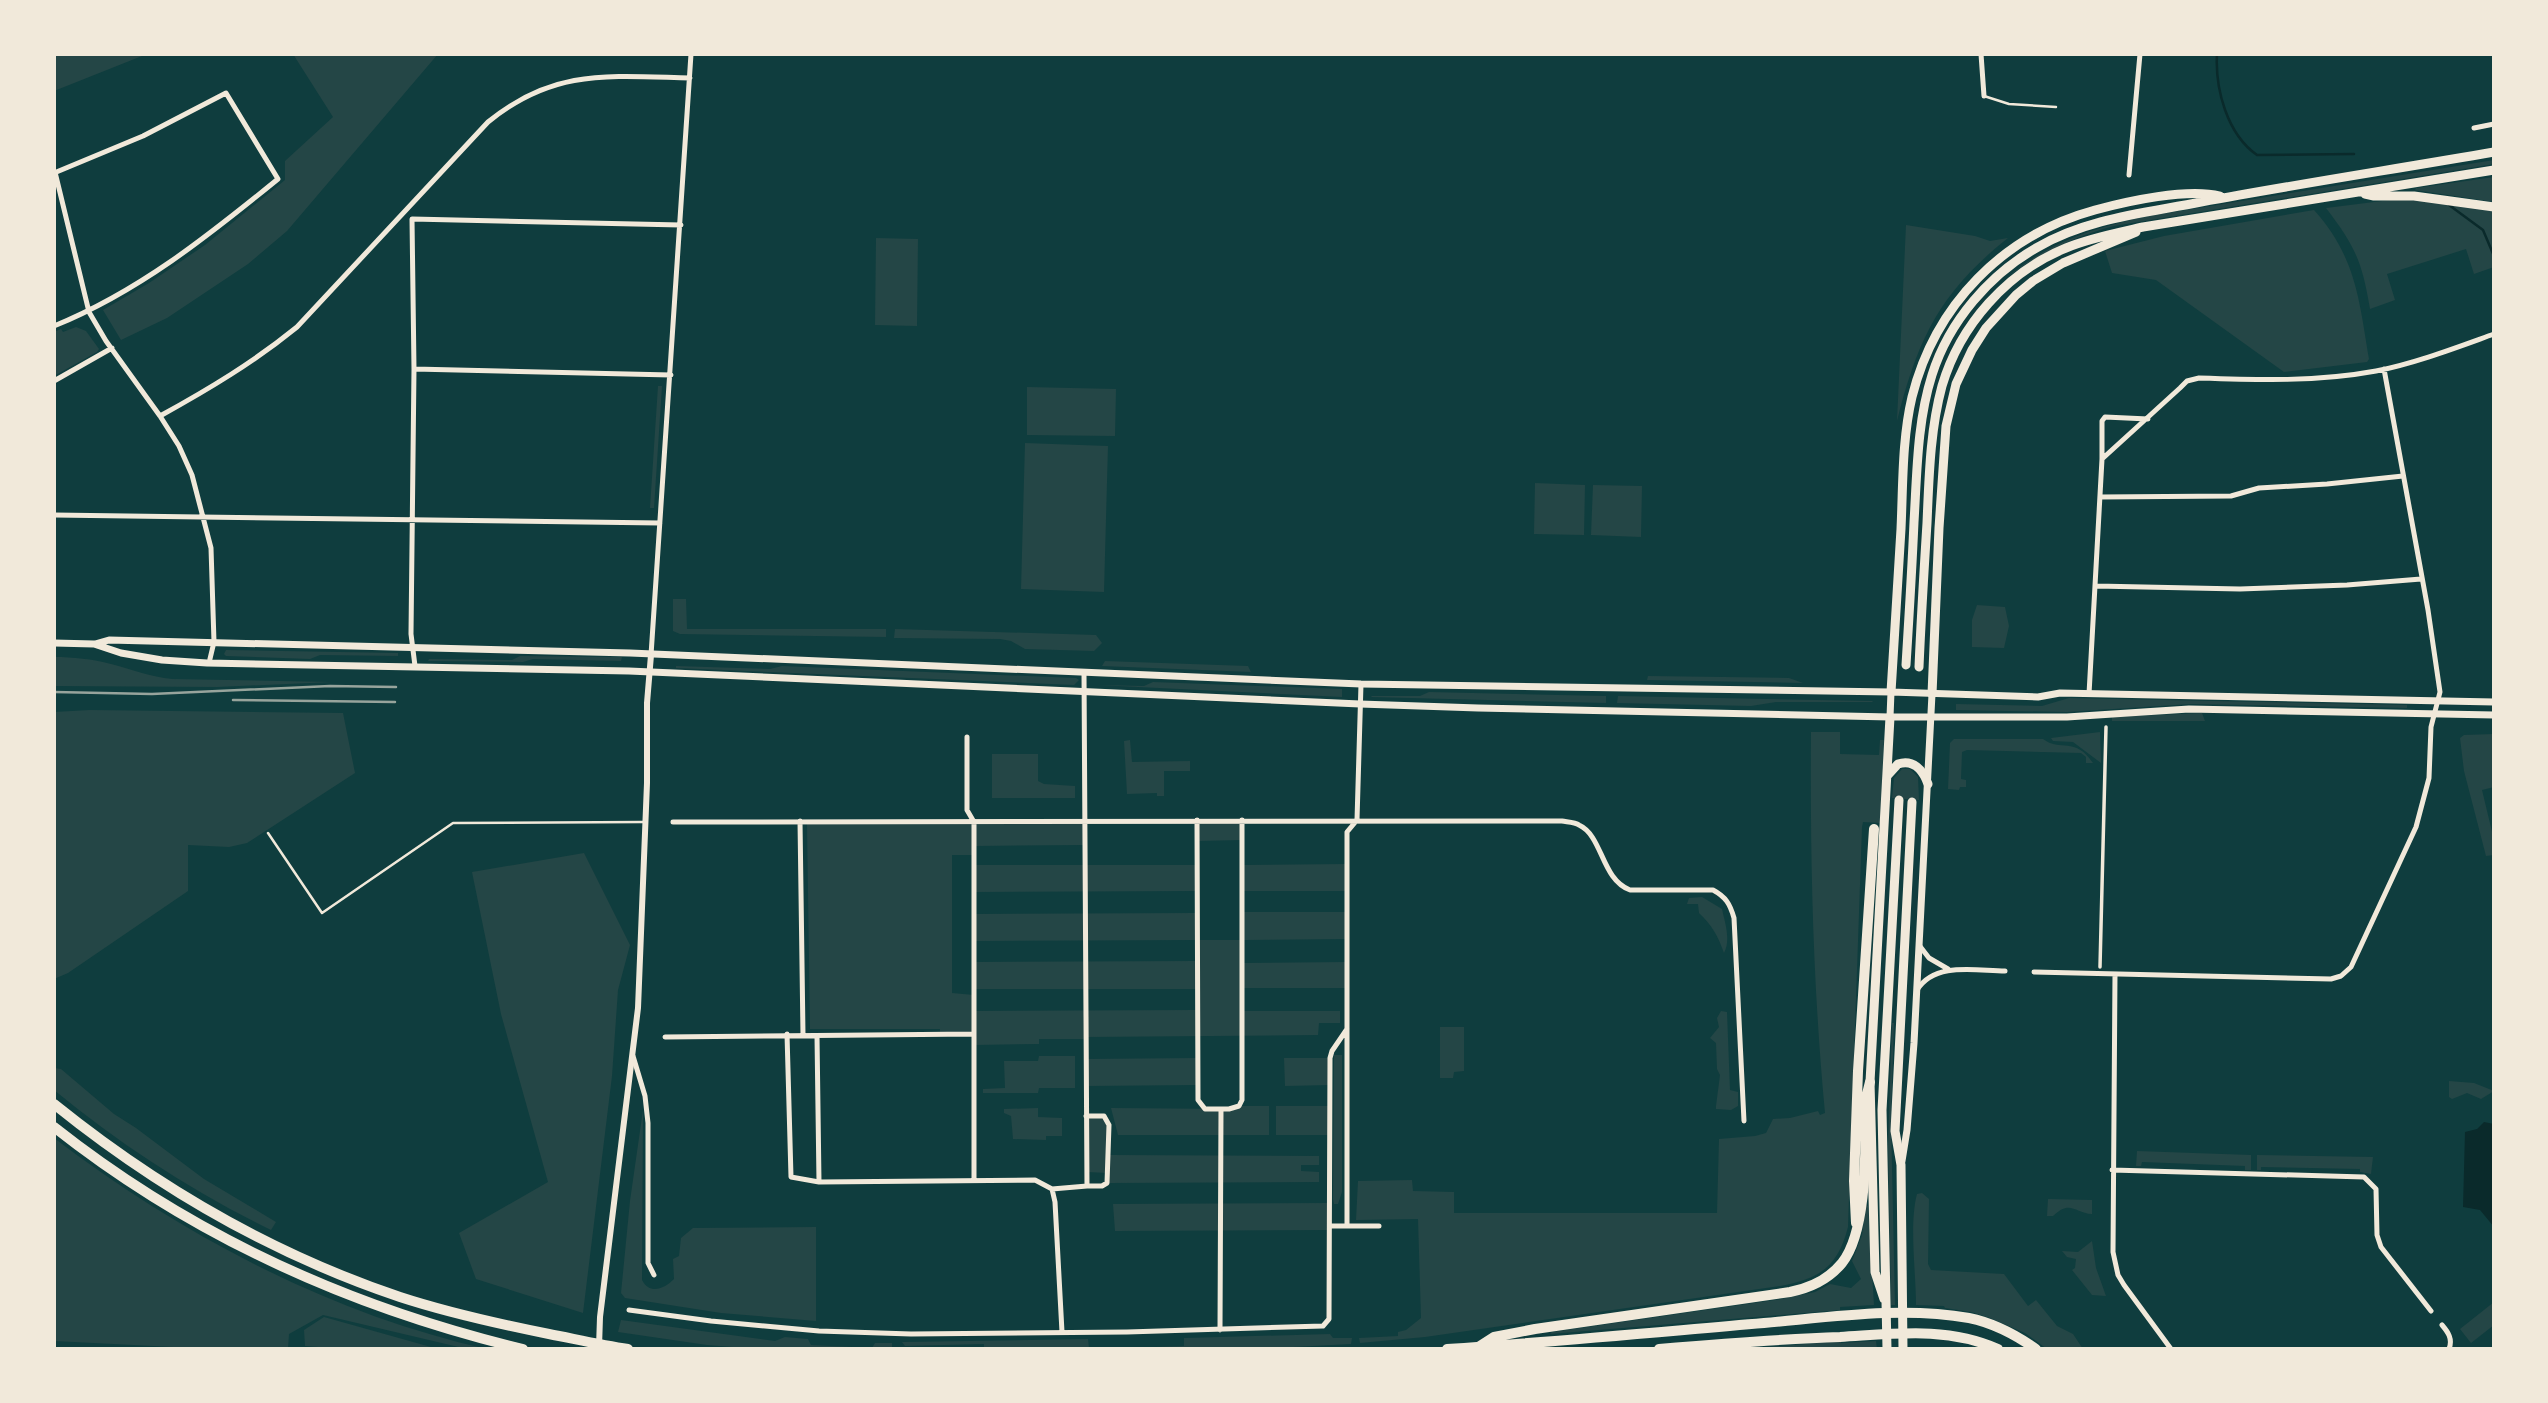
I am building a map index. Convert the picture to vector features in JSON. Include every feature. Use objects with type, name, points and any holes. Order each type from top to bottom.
[{"type":"highway","points":[[1906,665],[1921,425],[1932,374],[1966,310],[2003,271],[2051,240],[2112,219],[2223,197],[2494,152]]},
{"type":"highway","points":[[1919,667],[1934,430],[1942,387],[1957,350],[2000,291],[2029,268],[2065,248],[2090,239],[2143,227],[2494,170]]},
{"type":"highway","points":[[2360,192],[2374,196],[2404,196],[2494,207]]},
{"type":"highway","points":[[1891,692],[1906,442],[1912,398],[1923,362],[1945,319],[1970,285],[2006,252],[2031,236],[2074,216],[2137,201],[2191,194],[2209,193],[2223,197]]},
{"type":"highway","points":[[1932,694],[1946,426],[1951,397],[1972,350],[1997,314],[2033,281],[2078,255],[2126,238],[2143,227]]},
{"type":"highway","points":[[1884,1299],[1875,1272],[1870,1082],[1890,716]]},
{"type":"highway","points":[[1887,777],[1898,764],[1910,762],[1919,769],[1928,784]]},
{"type":"highway","points":[[1887,1349],[1882,1110],[1899,800]]},
{"type":"highway","points":[[1903,1349],[1901,1165],[1895,1131],[1912,802]]},
{"type":"highway","points":[[1479,1346],[1494,1336],[1800,1290],[1827,1277],[1843,1262],[1854,1239],[1856,1225],[1854,1192],[1858,1071],[1874,829]]},
{"type":"highway","points":[[1856,1225],[1861,1214],[1866,1098],[1870,1082]]},
{"type":"highway","points":[[54,1104],[115,1151],[173,1189],[246,1230],[333,1271],[400,1297],[484,1321],[628,1349]]},
{"type":"highway","points":[[54,1127],[114,1172],[195,1223],[278,1265],[327,1288],[387,1311],[468,1336],[523,1349]]},
{"type":"highway","points":[[1447,1349],[1906,1313],[1945,1315],[1989,1323],[2036,1349]]},
{"type":"highway","points":[[1659,1349],[1913,1333],[1945,1334],[1971,1339],[1998,1349]]},
{"type":"main road","points":[[54,643],[94,644],[109,640],[214,642],[651,655],[1361,684],[1891,692],[2038,697],[2060,693],[2494,702]]},
{"type":"main road","points":[[94,644],[121,653],[162,660],[209,663],[650,672],[1360,704],[1890,716],[2067,717],[2189,709],[2494,715]]},
{"type":"main road","points":[[1890,716],[1891,692]]},
{"type":"main road","points":[[1901,1165],[1907,1130],[1917,991],[1932,694]]},
{"type":"street","points":[[599,1349],[601,1307],[634,1056],[640,980],[650,672],[691,54]]},
{"type":"street","points":[[1981,54],[1984,96]]},
{"type":"street","points":[[2129,175],[2140,54]]},
{"type":"street","points":[[160,416],[264,355],[320,304],[488,122],[508,106],[530,93],[581,79],[607,76],[691,78]]},
{"type":"street","points":[[54,326],[89,312],[145,280],[200,242],[278,179],[226,93],[143,136],[55,173],[89,312],[179,446],[192,475],[211,548],[214,642],[209,663]]},
{"type":"street","points":[[2474,128],[2494,124]]},
{"type":"street","points":[[405,212],[412,219],[447,221],[681,225]]},
{"type":"street","points":[[412,219],[412,649],[415,666]]},
{"type":"street","points":[[2102,459],[2187,382],[2199,378],[2313,378],[2384,369],[2441,354],[2494,334]]},
{"type":"street","points":[[54,381],[112,348]]},
{"type":"street","points":[[414,369],[671,374]]},
{"type":"street","points":[[2034,972],[2331,979],[2342,976],[2351,967],[2416,827],[2429,778],[2431,727],[2438,701],[2439,678],[2384,369]]},
{"type":"street","points":[[2089,694],[2102,421],[2105,417],[2147,419]]},
{"type":"street","points":[[2099,496],[2231,496],[2259,488],[2403,476]]},
{"type":"street","points":[[54,515],[660,523]]},
{"type":"street","points":[[2096,586],[2240,589],[2421,579]]},
{"type":"street","points":[[1084,673],[1087,1186]]},
{"type":"street","points":[[1348,1225],[1347,832],[1357,820],[1361,684]]},
{"type":"street","points":[[2101,967],[2106,727]]},
{"type":"street","points":[[967,737],[967,810],[974,822],[974,1179]]},
{"type":"street","points":[[1197,820],[1198,1100],[1205,1109],[1239,1106],[1242,1100],[1242,820]]},
{"type":"street","points":[[673,822],[1357,820],[1562,821],[1580,825],[1590,834],[1621,887],[1630,890],[1713,890],[1725,897],[1731,906],[1734,918],[1744,1121]]},
{"type":"street","points":[[800,821],[803,1035]]},
{"type":"street","points":[[1919,944],[1929,958],[1951,970]]},
{"type":"street","points":[[1917,991],[1928,978],[1951,970],[2005,971]]},
{"type":"street","points":[[2115,974],[2113,1252],[2118,1275],[2171,1349]]},
{"type":"street","points":[[629,1310],[819,1331],[911,1334],[1326,1325],[1329,1319],[1331,1058],[1332,1051],[1348,1029]]},
{"type":"street","points":[[787,1034],[791,1177],[819,1182],[1035,1180],[1052,1189],[1102,1186],[1107,1183],[1109,1125],[1104,1116],[1086,1116]]},
{"type":"street","points":[[665,1037],[974,1034]]},
{"type":"street","points":[[817,1037],[819,1182]]},
{"type":"street","points":[[634,1056],[645,1096],[648,1123],[648,1263],[654,1275]]},
{"type":"street","points":[[1220,1329],[1221,1109]]},
{"type":"street","points":[[2112,1170],[2364,1177],[2376,1189],[2376,1235],[2381,1247],[2431,1311]]},
{"type":"street","points":[[1052,1189],[1062,1332]]},
{"type":"street","points":[[1330,1226],[1379,1226]]},
{"type":"street","points":[[2442,1325],[2451,1343],[2448,1349]]},
{"type":"lane","points":[[1984,96],[2009,104],[2056,107]]},
{"type":"lane","points":[[268,834],[322,913],[453,823],[644,822]]},
{"type":"shaded area","points":[[54,54],[147,54],[54,91]]},
{"type":"shaded area","points":[[293,54],[438,54],[287,231],[248,264],[167,318],[121,340],[103,310],[205,245],[285,180],[285,161],[333,117]]},
{"type":"shaded area","points":[[2494,160],[2494,164],[2114,226],[2057,247],[2006,278],[2022,265],[2055,245],[2129,220]]},
{"type":"shaded area","points":[[2494,177],[2494,202],[2415,190],[2416,188]]},
{"type":"shaded area","points":[[2398,199],[2494,210],[2494,267],[2474,274],[2466,249],[2387,274],[2395,300],[2370,309],[2356,255],[2326,208]]},
{"type":"shaded area","points":[[2314,210],[2339,245],[2354,280],[2369,359],[2367,362],[2284,372],[2156,280],[2112,273],[2105,251],[2164,236]]},
{"type":"shaded area","points":[[1906,225],[1975,236],[1990,241],[2008,238],[1965,278],[1935,319],[1914,365],[1897,421]]},
{"type":"shaded area","points":[[876,238],[918,239],[917,326],[875,325]]},
{"type":"shaded area","points":[[76,327],[86,331],[99,349],[54,376],[54,332]]},
{"type":"shaded area","points":[[658,386],[662,386],[654,508],[650,508]]},
{"type":"shaded area","points":[[1027,387],[1116,389],[1115,436],[1027,435]]},
{"type":"shaded area","points":[[1025,443],[1108,446],[1104,592],[1021,589]]},
{"type":"shaded area","points":[[1535,483],[1585,485],[1584,535],[1534,534]]},
{"type":"shaded area","points":[[1593,485],[1642,486],[1641,537],[1591,535]]},
{"type":"shaded area","points":[[673,599],[686,599],[687,629],[886,629],[886,637],[680,634],[673,631]]},
{"type":"shaded area","points":[[1977,605],[2005,607],[2009,626],[2004,648],[1972,647],[1972,620]]},
{"type":"shaded area","points":[[895,629],[1096,635],[1102,643],[1094,651],[1025,649],[1011,641],[1000,639],[894,638]]},
{"type":"shaded area","points":[[226,650],[398,653],[398,656],[320,655],[310,659],[226,656]]},
{"type":"shaded area","points":[[520,656],[622,657],[621,661],[428,661],[512,660]]},
{"type":"shaded area","points":[[54,657],[97,661],[172,679],[332,682],[217,687],[54,686]]},
{"type":"shaded area","points":[[1105,661],[1248,666],[1251,672],[1102,666]]},
{"type":"shaded area","points":[[676,666],[770,669],[782,666],[1079,680],[1074,685]]},
{"type":"shaded area","points":[[1648,676],[1789,678],[1803,683],[1647,680]]},
{"type":"shaded area","points":[[1153,682],[1342,689],[1342,697],[1097,685],[1144,686]]},
{"type":"shaded area","points":[[1429,692],[1606,696],[1606,703],[1371,697],[1420,696]]},
{"type":"shaded area","points":[[1618,696],[1873,702],[1776,702],[1751,706],[1617,703]]},
{"type":"shaded area","points":[[2069,698],[2407,705],[2407,708],[2191,704],[2067,712],[1956,710],[1956,704],[2042,706]]},
{"type":"shaded area","points":[[90,710],[343,713],[355,773],[247,843],[229,847],[188,845],[188,891],[68,973],[54,979],[54,712]]},
{"type":"shaded area","points":[[2202,713],[2205,721],[2112,721],[2112,717]]},
{"type":"shaded area","points":[[1811,732],[1840,732],[1840,754],[1879,755],[1880,740],[1884,740],[1880,823],[1863,822],[1862,827],[1848,1227],[1839,1252],[1825,1269],[1816,1275],[1780,1286],[1425,1337],[1360,1343],[1359,1338],[1398,1336],[1398,1332],[1406,1330],[1421,1318],[1418,1219],[1356,1220],[1358,1181],[1412,1180],[1413,1191],[1454,1192],[1454,1213],[1717,1213],[1719,1139],[1766,1133],[1773,1119],[1818,1111],[1820,1115],[1825,1113],[1813,923]]},
{"type":"shaded area","points":[[2100,732],[2101,763],[2073,742],[2053,741],[2051,738]]},
{"type":"shaded area","points":[[2494,734],[2494,787],[2482,790],[2494,840],[2494,855],[2486,856],[2464,771],[2460,738],[2464,735]]},
{"type":"shaded area","points":[[1954,739],[2043,739],[2049,743],[2074,747],[2086,755],[2093,763],[2086,763],[2086,757],[2081,753],[1967,750],[1962,752],[1961,779],[1966,780],[1966,787],[1960,787],[1959,790],[1948,789],[1950,743]]},
{"type":"shaded area","points":[[1130,740],[1132,762],[1190,761],[1190,771],[1164,771],[1164,796],[1157,796],[1157,793],[1127,794],[1124,741]]},
{"type":"shaded area","points":[[992,754],[1038,754],[1038,781],[1044,784],[1075,786],[1075,798],[992,798]]},
{"type":"shaded area","points":[[1902,769],[1910,769],[1918,777],[1919,800],[1892,798],[1894,778]]},
{"type":"shaded area","points":[[1197,820],[1242,820],[1242,840],[1197,841]]},
{"type":"shaded area","points":[[1085,821],[1084,845],[975,846],[974,855],[952,855],[952,993],[974,995],[974,1011],[1197,1010],[1197,989],[974,989],[974,962],[1197,961],[1197,940],[1243,940],[1243,912],[1347,912],[1347,939],[1244,940],[1243,963],[1347,962],[1347,988],[1243,988],[1243,1011],[1340,1011],[1340,1023],[1319,1023],[1318,1035],[1086,1037],[1039,1039],[1039,1044],[974,1045],[974,1034],[940,1034],[940,1029],[810,1029],[807,824]]},
{"type":"shaded area","points":[[584,853],[630,945],[618,990],[612,1076],[583,1313],[476,1279],[459,1233],[548,1182],[501,1014],[472,872]]},
{"type":"shaded area","points":[[1347,864],[1347,891],[1243,891],[1243,865]]},
{"type":"shaded area","points":[[974,865],[1197,865],[1197,891],[974,892]]},
{"type":"shaded area","points":[[1702,897],[1722,909],[1727,937],[1724,953],[1714,931],[1699,913],[1698,904],[1687,904],[1689,898]]},
{"type":"shaded area","points":[[1197,913],[1197,940],[974,941],[974,914]]},
{"type":"shaded area","points":[[1721,1011],[1727,1012],[1730,1090],[1738,1092],[1738,1106],[1731,1110],[1716,1109],[1720,1075],[1717,1069],[1716,1043],[1710,1038],[1719,1027],[1717,1018]]},
{"type":"shaded area","points":[[1892,1023],[1895,1305],[1891,1305],[1888,1146]]},
{"type":"shaded area","points":[[1440,1027],[1464,1027],[1464,1071],[1454,1072],[1453,1078],[1440,1078]]},
{"type":"shaded area","points":[[1334,1055],[1342,1055],[1342,1192],[1338,1204],[1334,1204],[1333,1199]]},
{"type":"shaded area","points":[[1039,1056],[1075,1056],[1075,1088],[1039,1088],[1038,1093],[983,1093],[983,1089],[1005,1088],[1004,1061],[1038,1061]]},
{"type":"shaded area","points":[[1198,1058],[1198,1085],[1086,1086],[1086,1059]]},
{"type":"shaded area","points":[[1284,1058],[1330,1058],[1331,1085],[1285,1086]]},
{"type":"shaded area","points":[[54,1068],[61,1069],[114,1114],[204,1179],[276,1222],[271,1230],[186,1184],[105,1130],[54,1090]]},
{"type":"shaded area","points":[[2449,1081],[2474,1083],[2494,1091],[2481,1099],[2467,1093],[2452,1099],[2449,1097]]},
{"type":"shaded area","points":[[1239,1106],[1269,1106],[1269,1135],[1118,1135],[1111,1108],[1229,1109]]},
{"type":"shaded area","points":[[1276,1106],[1331,1106],[1331,1135],[1276,1135]]},
{"type":"shaded area","points":[[1038,1108],[1038,1117],[1062,1118],[1062,1136],[1046,1136],[1046,1140],[1013,1139],[1011,1116],[1004,1113],[1004,1109]]},
{"type":"shaded area","points":[[643,1110],[642,1280],[645,1285],[657,1289],[674,1279],[673,1259],[679,1256],[681,1238],[693,1228],[816,1227],[816,1321],[721,1313],[625,1298],[621,1293]]},
{"type":"shaded area","points":[[1086,1116],[1104,1116],[1109,1125],[1109,1155],[1319,1156],[1319,1165],[1301,1165],[1301,1171],[1319,1172],[1319,1182],[1107,1183],[1108,1173],[1087,1172]]},
{"type":"shaded area","points":[[2484,1122],[2494,1124],[2494,1227],[2480,1210],[2463,1207],[2465,1132],[2477,1129]]},
{"type":"shaded area","points":[[54,1138],[154,1207],[260,1267],[371,1315],[487,1349],[467,1349],[323,1315],[289,1334],[288,1349],[212,1349],[54,1341]]},
{"type":"shaded area","points":[[2137,1151],[2251,1155],[2251,1170],[2245,1170],[2245,1166],[2142,1162],[2141,1166],[2136,1166]]},
{"type":"shaded area","points":[[2257,1155],[2373,1157],[2371,1174],[2360,1172],[2360,1169],[2261,1167],[2261,1170],[2257,1170]]},
{"type":"shaded area","points":[[1922,1193],[1929,1199],[1928,1264],[1931,1270],[2004,1274],[2028,1306],[2036,1300],[2057,1326],[2073,1334],[2083,1349],[2047,1349],[2025,1333],[1990,1318],[1944,1306],[1916,1305],[1913,1220],[1917,1194]]},
{"type":"shaded area","points":[[2048,1199],[2092,1200],[2092,1214],[2064,1208],[2053,1216],[2047,1216]]},
{"type":"shaded area","points":[[1331,1203],[1330,1230],[1115,1231],[1113,1204]]},
{"type":"shaded area","points":[[1866,1205],[1874,1305],[1550,1334],[1781,1299],[1815,1292],[1830,1284],[1851,1288],[1861,1279],[1852,1261],[1862,1235]]},
{"type":"shaded area","points":[[2092,1241],[2096,1268],[2106,1296],[2092,1295],[2072,1270],[2075,1268],[2076,1259],[2067,1257],[2062,1251],[2078,1252]]},
{"type":"shaded area","points":[[2494,1302],[2494,1325],[2471,1343],[2460,1329]]},
{"type":"shaded area","points":[[324,1317],[438,1349],[343,1349],[305,1346],[304,1330]]},
{"type":"shaded area","points":[[621,1320],[775,1341],[785,1337],[808,1339],[811,1345],[872,1348],[875,1343],[892,1343],[892,1349],[758,1349],[707,1345],[618,1332]]},
{"type":"shaded area","points":[[1330,1334],[1333,1338],[1352,1338],[1351,1344],[1257,1349],[1155,1347],[1184,1346],[1184,1338]]},
{"type":"shaded area","points":[[1088,1339],[1089,1348],[1109,1349],[984,1349],[984,1344],[905,1346],[902,1342]]},
{"type":"shaded area","points":[[1841,1341],[1876,1341],[1877,1349],[1744,1349]]},
{"type":"waterway","points":[[2217,54],[2218,82],[2225,110],[2238,135],[2257,155],[2354,154]]},
{"type":"waterway","points":[[2449,205],[2483,230],[2494,256]]},
{"type":"railway","points":[[54,692],[152,694],[330,686],[396,687]]},
{"type":"railway","points":[[233,700],[395,702]]}]
